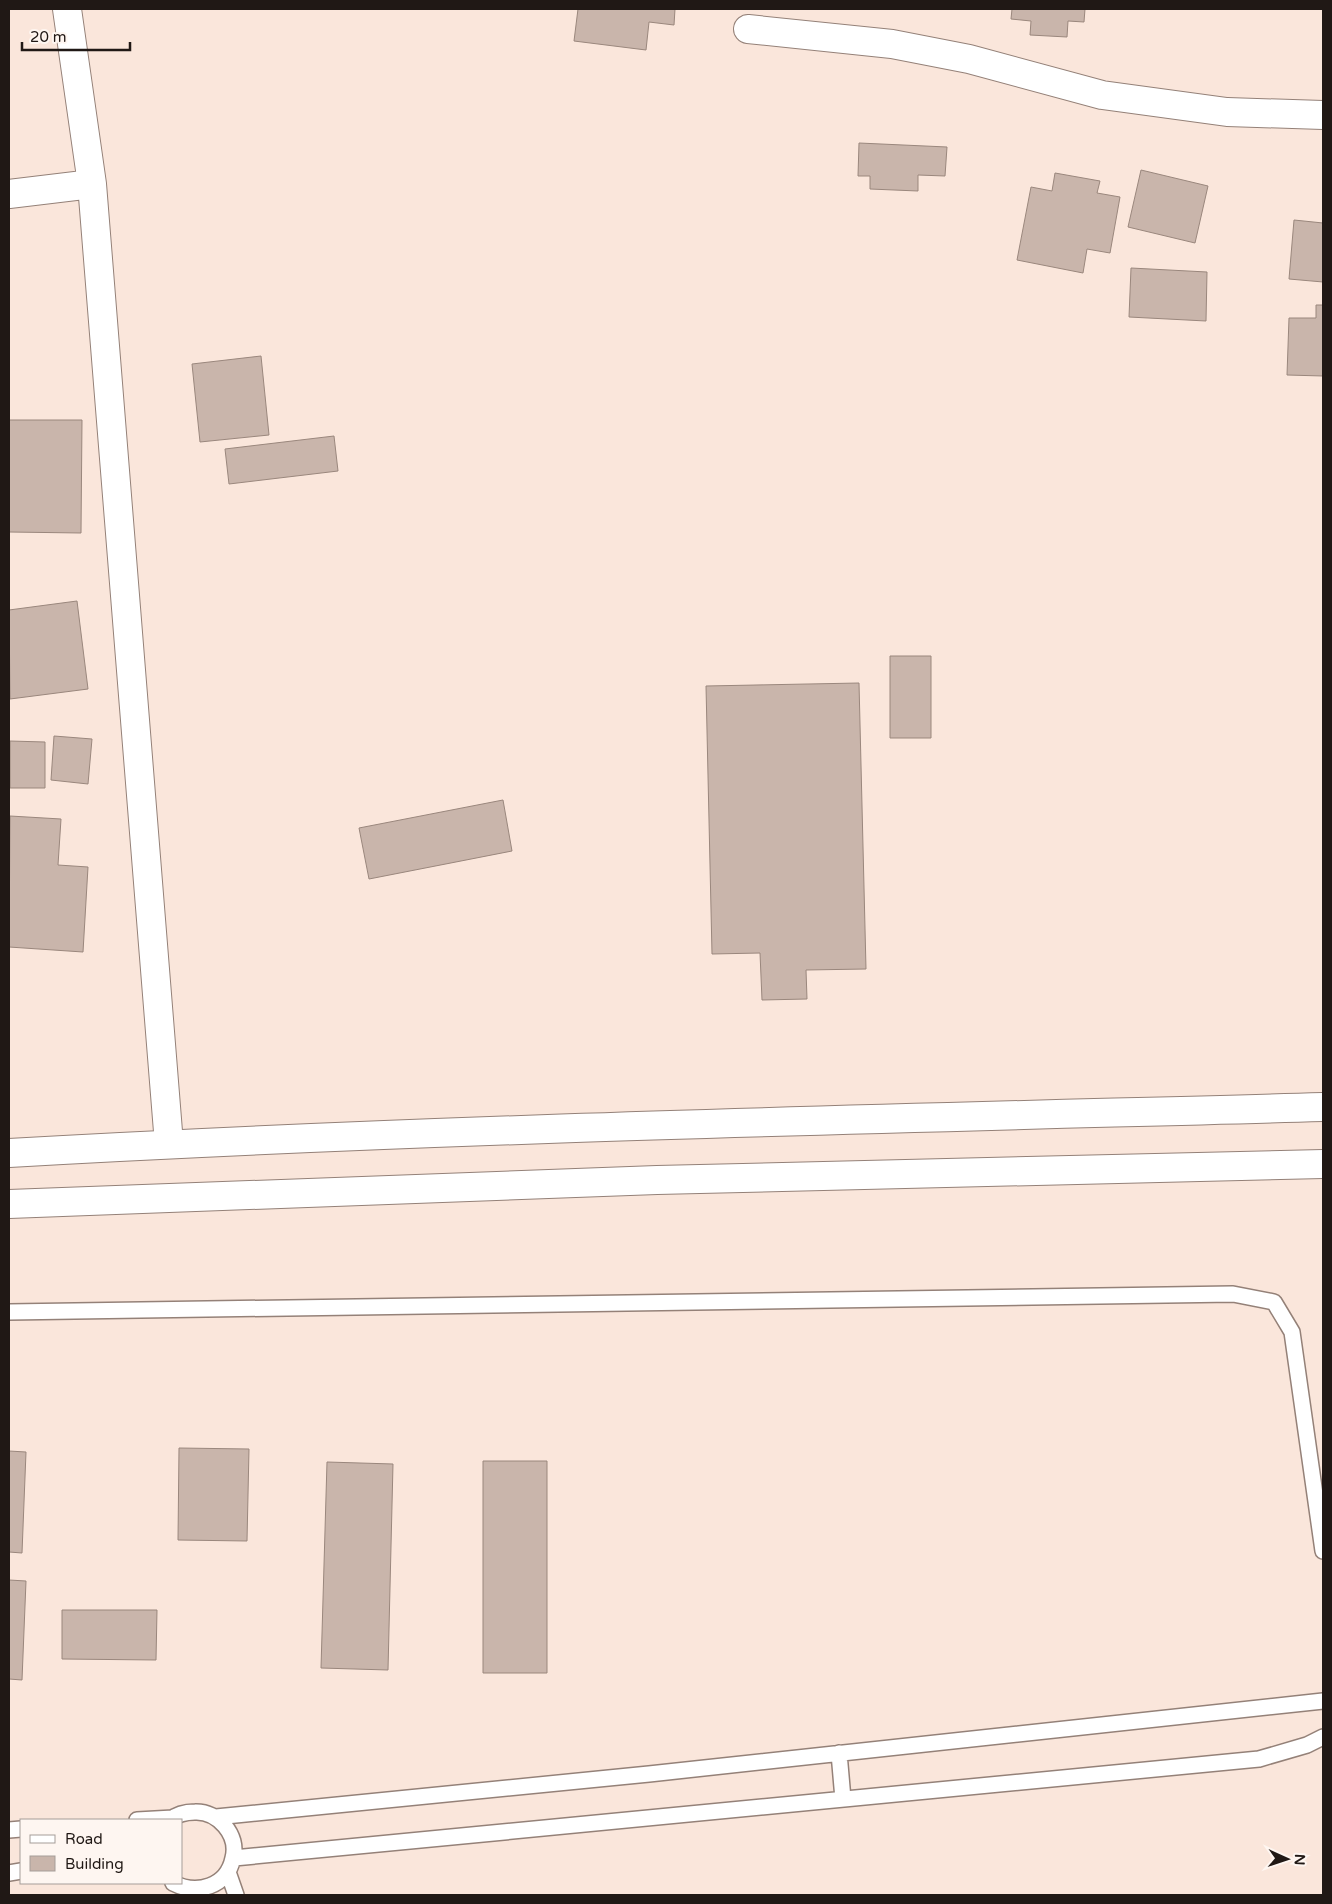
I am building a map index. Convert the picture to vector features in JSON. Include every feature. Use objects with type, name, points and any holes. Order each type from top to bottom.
[{"type":"street","points":[[67,9],[92,184],[169,1144]]},
{"type":"street","points":[[748,29],[892,44],[970,59],[1102,95],[1227,112],[1323,115]]},
{"type":"street","points":[[9,194],[92,184]]},
{"type":"street","points":[[9,1153],[169,1144],[746,1122],[1323,1107]]},
{"type":"street","points":[[9,1204],[657,1180],[1323,1164]]},
{"type":"lane","points":[[9,1312],[1233,1294],[1274,1302],[1292,1332],[1323,1551]]},
{"type":"lane","points":[[216,1817],[839,1753],[1323,1700]]},
{"type":"lane","points":[[175,1887],[203,1889],[217,1883],[231,1865],[843,1799],[1259,1758],[1307,1744],[1323,1736]]},
{"type":"lane","points":[[839,1753],[843,1799]]},
{"type":"lane","points":[[172,1819],[187,1812],[202,1811],[216,1817],[228,1828],[233,1842],[231,1865],[236,1895]]},
{"type":"building","points":[[578,9],[675,9],[674,25],[649,22],[646,50],[574,41]]},
{"type":"building","points":[[1012,9],[1085,9],[1084,22],[1068,21],[1067,37],[1030,35],[1031,21],[1011,19]]},
{"type":"building","points":[[859,143],[947,147],[945,176],[918,175],[918,191],[870,189],[870,176],[858,176]]},
{"type":"building","points":[[1141,170],[1208,186],[1195,243],[1128,227]]},
{"type":"building","points":[[1055,173],[1100,181],[1097,193],[1120,197],[1110,253],[1087,249],[1083,273],[1017,260],[1031,187],[1052,191]]},
{"type":"building","points":[[1294,220],[1323,223],[1323,282],[1289,279]]},
{"type":"building","points":[[1131,268],[1207,272],[1206,321],[1129,317]]},
{"type":"building","points":[[1316,305],[1323,305],[1323,376],[1287,375],[1289,318],[1316,318]]},
{"type":"building","points":[[261,356],[269,435],[200,442],[192,364]]},
{"type":"building","points":[[9,420],[82,420],[81,533],[9,532]]},
{"type":"building","points":[[334,436],[338,471],[229,484],[225,449]]},
{"type":"building","points":[[77,601],[88,689],[10,699],[9,610]]},
{"type":"building","points":[[890,656],[931,656],[931,738],[890,738]]},
{"type":"building","points":[[859,683],[866,969],[806,970],[807,999],[762,1000],[760,953],[712,954],[706,686]]},
{"type":"building","points":[[54,736],[92,739],[88,784],[51,780]]},
{"type":"building","points":[[10,741],[45,742],[45,788],[10,788]]},
{"type":"building","points":[[503,800],[512,851],[369,879],[359,828]]},
{"type":"building","points":[[10,816],[61,819],[58,865],[88,867],[83,952],[9,947]]},
{"type":"building","points":[[179,1448],[249,1449],[247,1541],[178,1540]]},
{"type":"building","points":[[9,1451],[26,1452],[22,1553],[9,1552]]},
{"type":"building","points":[[483,1461],[547,1461],[547,1673],[483,1673]]},
{"type":"building","points":[[327,1462],[393,1464],[388,1670],[321,1668]]},
{"type":"building","points":[[9,1580],[26,1581],[22,1680],[9,1679]]},
{"type":"building","points":[[62,1610],[157,1610],[156,1660],[62,1659]]}]
